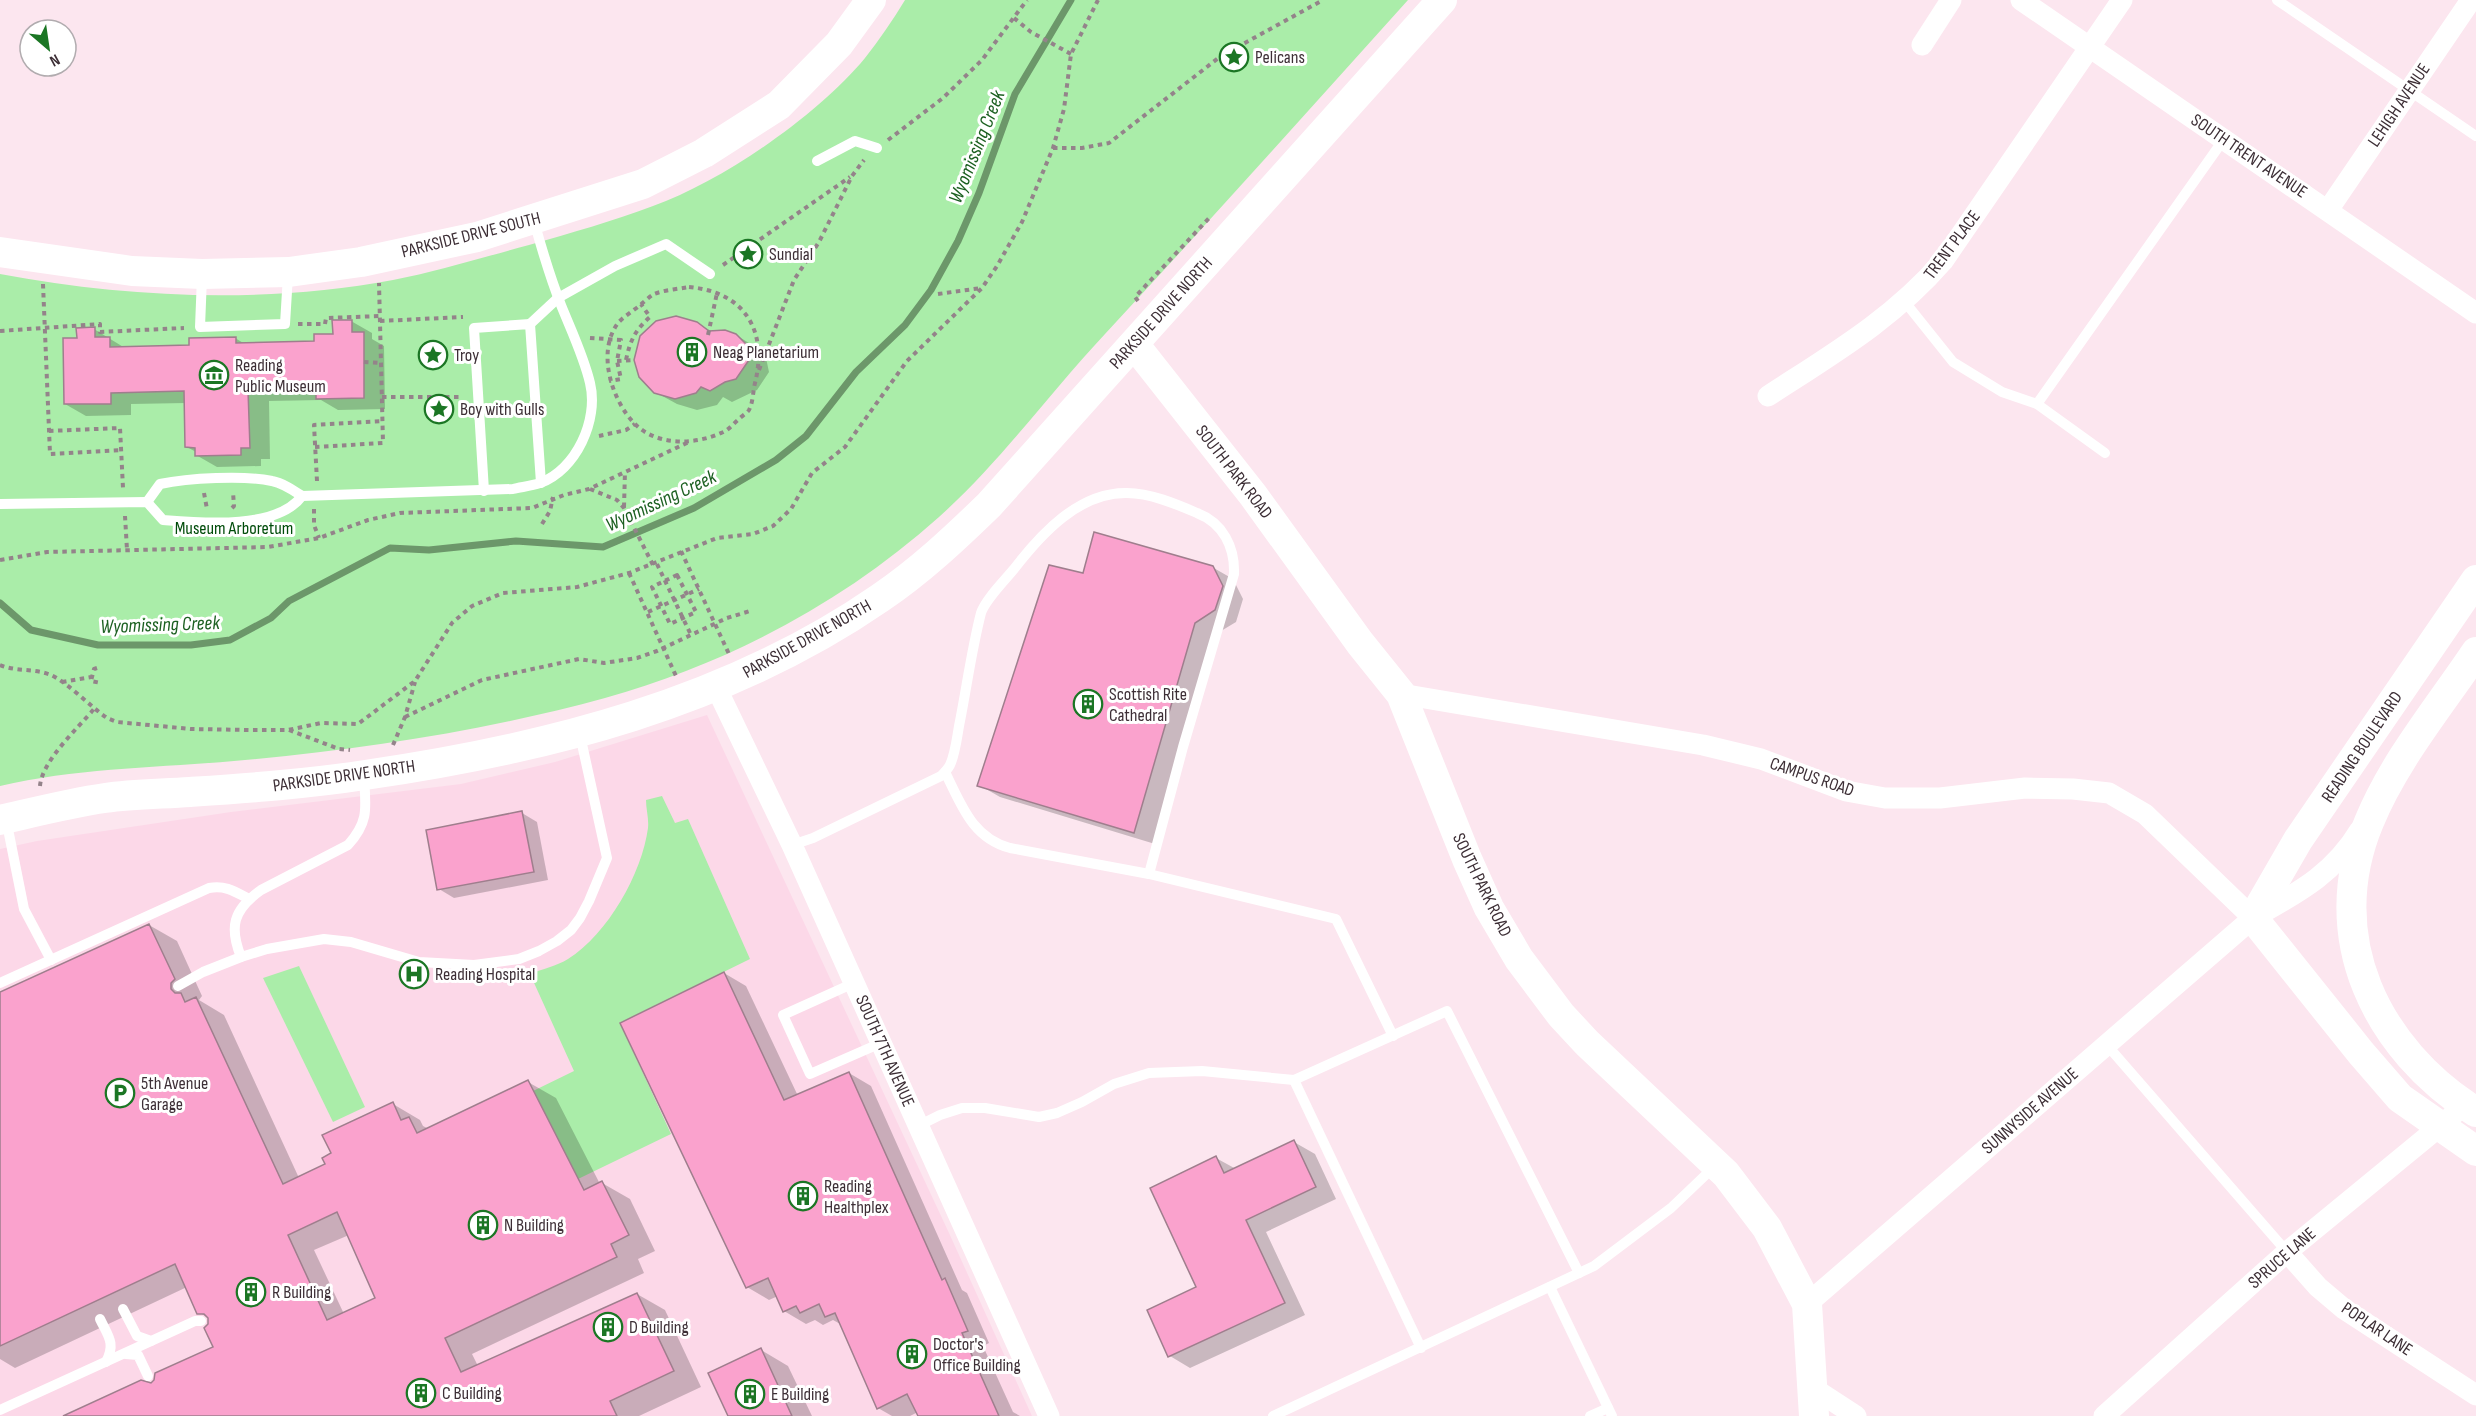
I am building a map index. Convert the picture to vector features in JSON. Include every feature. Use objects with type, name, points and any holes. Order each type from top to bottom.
[{"type":"street","name":"PARKSIDE DRIVE SOUTH","points":[[0,252],[132,271],[202,274],[289,272],[373,259],[477,237],[642,184],[704,153],[779,105],[839,44],[871,0]]},
{"type":"street","name":"PARKSIDE DRIVE NORTH","points":[[3,819],[105,798],[247,788],[391,754],[516,749],[669,705],[716,687],[834,628],[881,597],[923,565],[989,505],[1442,0]]},
{"type":"street","points":[[1922,45],[1952,0]]},
{"type":"street","name":"SOUTH TRENT AVENUE","points":[[2021,0],[2476,313]]},
{"type":"street","name":"TRENT PLACE","points":[[1768,396],[1878,324],[1905,302],[1943,261],[2122,0]]},
{"type":"street","name":"LEHIGH AVENUE","points":[[2328,210],[2471,0]]},
{"type":"street","name":"SOUTH PARK ROAD","points":[[1134,344],[1253,495],[1360,643],[1401,694],[1467,859],[1489,908],[1519,959],[1550,1002],[1587,1043],[1717,1164],[1741,1191],[1767,1228],[1808,1304],[1814,1402]]},
{"type":"street","name":"READING BOULEVARD","points":[[2253,918],[2298,840],[2475,584]]},
{"type":"street","points":[[2470,1108],[2414,1061],[2371,1036],[2253,918],[2314,883],[2334,865],[2354,840],[2388,783],[2476,652]]},
{"type":"street","name":"SOUTH 7TH AVENUE","points":[[716,687],[792,845],[1049,1416]]},
{"type":"street","name":"CAMPUS ROAD","points":[[1401,694],[1702,745],[1761,759],[1846,791],[1885,798],[1940,798],[2025,788],[2073,789],[2109,793],[2145,814],[2253,918]]},
{"type":"street","points":[[2388,783],[2368,823],[2351,894],[2351,931],[2358,963],[2372,1002],[2371,1036],[2400,1098],[2476,1152]]},
{"type":"street","name":"SUNNYSIDE AVENUE","points":[[1808,1304],[2253,918]]},
{"type":"street","name":"SPRUCE LANE","points":[[2104,1416],[2287,1252],[2440,1126],[2470,1108]]},
{"type":"street","name":"POPLAR LANE","points":[[2287,1252],[2318,1287],[2344,1309],[2476,1395]]},
{"type":"street","points":[[1814,1402],[1856,1416]]},
{"type":"lane","points":[[2277,0],[2293,4],[2409,90],[2476,136]]},
{"type":"lane","points":[[2037,404],[2224,139]]},
{"type":"lane","points":[[817,161],[855,141],[877,148]]},
{"type":"lane","points":[[147,502],[160,484],[177,480],[274,481],[302,496],[513,489],[541,483],[560,471],[573,457],[584,437],[591,412],[590,384],[558,298],[534,220]]},
{"type":"lane","points":[[484,491],[474,328],[530,324],[558,298],[615,266],[666,244],[710,274]]},
{"type":"lane","points":[[202,274],[200,327],[285,324],[289,272]]},
{"type":"lane","points":[[1905,302],[1953,362],[2002,392],[2037,404],[2105,453]]},
{"type":"lane","points":[[530,324],[541,483]]},
{"type":"lane","points":[[792,845],[813,838],[927,784],[945,772],[949,766],[956,740],[982,610],[1021,560],[1056,524],[1082,503],[1105,495],[1128,492],[1157,498],[1200,513],[1214,522],[1231,545],[1235,559],[1234,574],[1183,747],[1149,874]]},
{"type":"lane","points":[[0,504],[147,502],[163,520],[198,523],[246,520],[278,514],[296,504],[302,496]]},
{"type":"lane","points":[[178,986],[203,972],[241,957],[267,949],[324,939],[351,942],[419,962],[474,965],[519,959],[557,941],[571,930],[580,918],[607,858],[579,732]]},
{"type":"lane","points":[[241,957],[233,936],[239,909],[249,899],[348,845],[358,834],[364,822],[366,810],[357,763]]},
{"type":"lane","points":[[945,772],[970,823],[990,841],[1010,849],[1149,874],[1336,919],[1393,1036]]},
{"type":"lane","points":[[3,819],[24,909],[51,960]]},
{"type":"lane","points":[[0,983],[208,888],[221,886],[229,888],[249,899]]},
{"type":"lane","points":[[854,983],[783,1015],[810,1074],[881,1043]]},
{"type":"lane","points":[[918,1126],[940,1115],[962,1108],[985,1108],[1039,1117],[1057,1113],[1114,1084],[1149,1073],[1202,1071],[1294,1080],[1448,1011],[1579,1273]]},
{"type":"lane","points":[[2106,1044],[2287,1252]]},
{"type":"lane","points":[[1294,1080],[1421,1348]]},
{"type":"lane","points":[[1273,1416],[1550,1287],[1608,1257],[1671,1208],[1717,1164]]},
{"type":"lane","points":[[1550,1287],[1610,1412],[1590,1416]]},
{"type":"lane","points":[[123,1309],[137,1336],[151,1341]]},
{"type":"lane","points":[[100,1319],[112,1350],[106,1362]]},
{"type":"lane","points":[[0,1410],[195,1321],[201,1321]]},
{"type":"lane","points":[[123,1354],[138,1355],[148,1376]]},
{"type":"path","points":[[0,560],[47,552],[268,546],[319,538],[368,520],[400,513],[532,508],[589,489],[691,441],[723,433],[748,410],[757,376],[794,280],[819,242],[852,176],[866,156],[951,90],[982,60],[1028,0]]},
{"type":"path","points":[[391,754],[415,681],[452,623],[471,606],[503,593],[577,587],[629,573],[655,565],[717,538],[753,534],[772,525],[791,510],[812,473],[845,447],[907,362],[982,288],[1022,222],[1053,148],[1064,110],[1071,54],[1098,0]]},
{"type":"path","points":[[1053,148],[1082,148],[1109,143],[1221,56],[1323,0]]},
{"type":"path","points":[[1014,18],[1031,32],[1071,54]]},
{"type":"path","points":[[689,287],[852,176]]},
{"type":"path","points":[[315,447],[383,443],[379,276]]},
{"type":"path","points":[[43,277],[50,454],[121,450]]},
{"type":"path","points":[[691,441],[665,441],[647,432],[635,424],[617,400],[608,363],[612,339],[618,324],[654,294],[689,287],[709,289],[737,304],[751,322],[760,352],[757,376]]},
{"type":"path","points":[[938,294],[982,288]]},
{"type":"path","points":[[708,335],[717,293]]},
{"type":"path","points":[[626,360],[631,339],[639,326],[650,317],[641,304]]},
{"type":"path","points":[[285,324],[325,324],[326,318],[462,317],[474,328]]},
{"type":"path","points":[[0,331],[99,324],[100,332],[200,327]]},
{"type":"path","points":[[575,341],[597,337],[621,340],[617,361],[620,377]]},
{"type":"path","points":[[617,361],[634,360]]},
{"type":"path","points":[[364,362],[381,363]]},
{"type":"path","points":[[382,397],[478,397]]},
{"type":"path","points":[[319,538],[314,525],[317,495],[314,425],[383,421]]},
{"type":"path","points":[[584,437],[605,436],[635,424]]},
{"type":"path","points":[[49,431],[120,428],[121,460]]},
{"type":"path","points":[[624,508],[625,471]]},
{"type":"path","points":[[589,489],[611,496],[624,508],[647,553],[665,581],[691,635]]},
{"type":"path","points":[[542,524],[554,499]]},
{"type":"path","points":[[219,536],[219,548]]},
{"type":"path","points":[[681,552],[730,658]]},
{"type":"path","points":[[629,573],[676,676]]},
{"type":"path","points":[[677,575],[687,595],[696,612],[670,624],[652,587],[677,575]]},
{"type":"path","points":[[648,612],[699,589]]},
{"type":"path","points":[[405,717],[482,680],[579,659],[604,663],[637,658],[664,648],[715,623],[750,611]]},
{"type":"path","points":[[0,665],[16,670],[36,670],[53,676],[94,709],[117,722],[191,729],[288,730],[321,723],[358,724],[415,681]]},
{"type":"path","points":[[97,668],[94,669],[91,681],[101,683]]},
{"type":"path","points":[[61,682],[91,677]]},
{"type":"path","points":[[46,810],[40,788],[40,776],[94,709]]},
{"type":"path","points":[[288,730],[339,749],[357,763]]},
{"type":"shaded area","name":"Reading Hospital","points":[[707,715],[1032,1416],[0,1416],[0,849],[37,841],[231,812],[461,784],[555,762]]},
{"type":"green space","name":"Museum Arboretum","points":[[905,0],[1408,0],[1084,357],[983,474],[939,517],[902,548],[824,603],[782,627],[740,648],[651,684],[605,698],[472,729],[336,750],[61,775],[0,786],[0,274],[147,293],[246,295],[296,293],[393,280],[461,264],[592,227],[680,195],[768,144],[822,102],[845,80],[865,58]]},
{"type":"green space","points":[[662,796],[675,823],[688,819],[750,959],[620,1023],[671,1134],[578,1179],[533,1091],[574,1071],[530,974],[568,959],[597,934],[609,918],[631,883],[639,864],[648,825],[646,800]]},
{"type":"green space","points":[[299,966],[365,1107],[333,1122],[263,978]]},
{"type":"building","name":"Neag Planetarium","points":[[676,316],[697,322],[709,331],[725,330],[736,334],[746,344],[749,360],[736,379],[725,382],[710,391],[701,387],[696,393],[675,399],[654,393],[639,377],[634,360],[640,336],[656,321]]},
{"type":"building","name":"Reading Public Museum","points":[[332,320],[352,320],[352,332],[364,332],[364,398],[316,399],[316,388],[248,390],[250,448],[241,448],[241,455],[195,456],[195,448],[185,447],[184,391],[111,393],[111,404],[64,404],[63,338],[77,338],[76,328],[95,327],[95,337],[110,337],[110,347],[189,345],[189,338],[236,337],[236,343],[314,341],[314,334],[333,334]]},
{"type":"building","name":"Scottish Rite Cathedral","points":[[1094,532],[1213,566],[1223,586],[1215,610],[1195,623],[1134,833],[977,786],[1049,565],[1083,573]]},
{"type":"building","points":[[522,811],[534,872],[437,890],[426,830]]},
{"type":"building","points":[[149,924],[175,979],[171,983],[171,989],[175,993],[181,993],[185,1002],[196,997],[283,1184],[325,1164],[322,1158],[331,1153],[322,1135],[393,1102],[401,1120],[409,1117],[417,1133],[528,1080],[584,1190],[602,1181],[629,1235],[611,1244],[617,1257],[445,1338],[461,1372],[637,1293],[674,1371],[610,1401],[617,1416],[63,1416],[141,1380],[151,1383],[155,1373],[213,1347],[204,1328],[208,1324],[208,1318],[204,1314],[197,1314],[175,1264],[0,1346],[0,992]],"holes":[[[337,1212],[375,1298],[327,1320],[288,1235]]]},
{"type":"building","name":"Reading Healthplex","points":[[724,972],[784,1100],[849,1072],[942,1280],[945,1278],[968,1331],[962,1333],[999,1416],[918,1416],[907,1394],[877,1409],[835,1313],[825,1317],[819,1304],[800,1313],[796,1306],[783,1312],[768,1278],[746,1288],[620,1023]]},
{"type":"building","points":[[1294,1140],[1316,1187],[1246,1220],[1285,1303],[1168,1357],[1147,1310],[1196,1287],[1150,1188],[1216,1156],[1224,1173]]},
{"type":"building","name":"E Building","points":[[761,1348],[792,1416],[728,1416],[708,1373]]},
{"type":"waterway","name":"Wyomissing Creek","points":[[0,603],[31,630],[98,645],[191,645],[230,640],[271,618],[289,601],[390,548],[429,550],[516,541],[603,547],[694,508],[776,460],[806,436],[856,372],[905,325],[931,290],[958,241],[979,193],[1015,94],[1071,0]]},
{"type":"place","name":"Pelicans","points":[[1234,57]]},
{"type":"place","name":"Sundial","points":[[748,254]]},
{"type":"place","name":"Neag Planetarium","points":[[692,352]]},
{"type":"place","name":"Troy","points":[[433,355]]},
{"type":"place","name":"Reading Public Museum","points":[[214,375]]},
{"type":"place","name":"Boy with Gulls","points":[[439,409]]},
{"type":"place","name":"Scottish Rite Cathedral","points":[[1088,704]]},
{"type":"place","name":"Reading Hospital","points":[[414,974]]},
{"type":"place","name":"5th Avenue Garage","points":[[120,1093]]},
{"type":"place","name":"Reading Healthplex","points":[[803,1196]]},
{"type":"place","name":"N Building","points":[[483,1225]]},
{"type":"place","name":"R Building","points":[[251,1292]]},
{"type":"place","name":"D Building","points":[[608,1327]]},
{"type":"place","name":"Doctor's Office Building","points":[[912,1354]]},
{"type":"place","name":"C Building","points":[[421,1393]]},
{"type":"place","name":"E Building","points":[[750,1394]]}]
